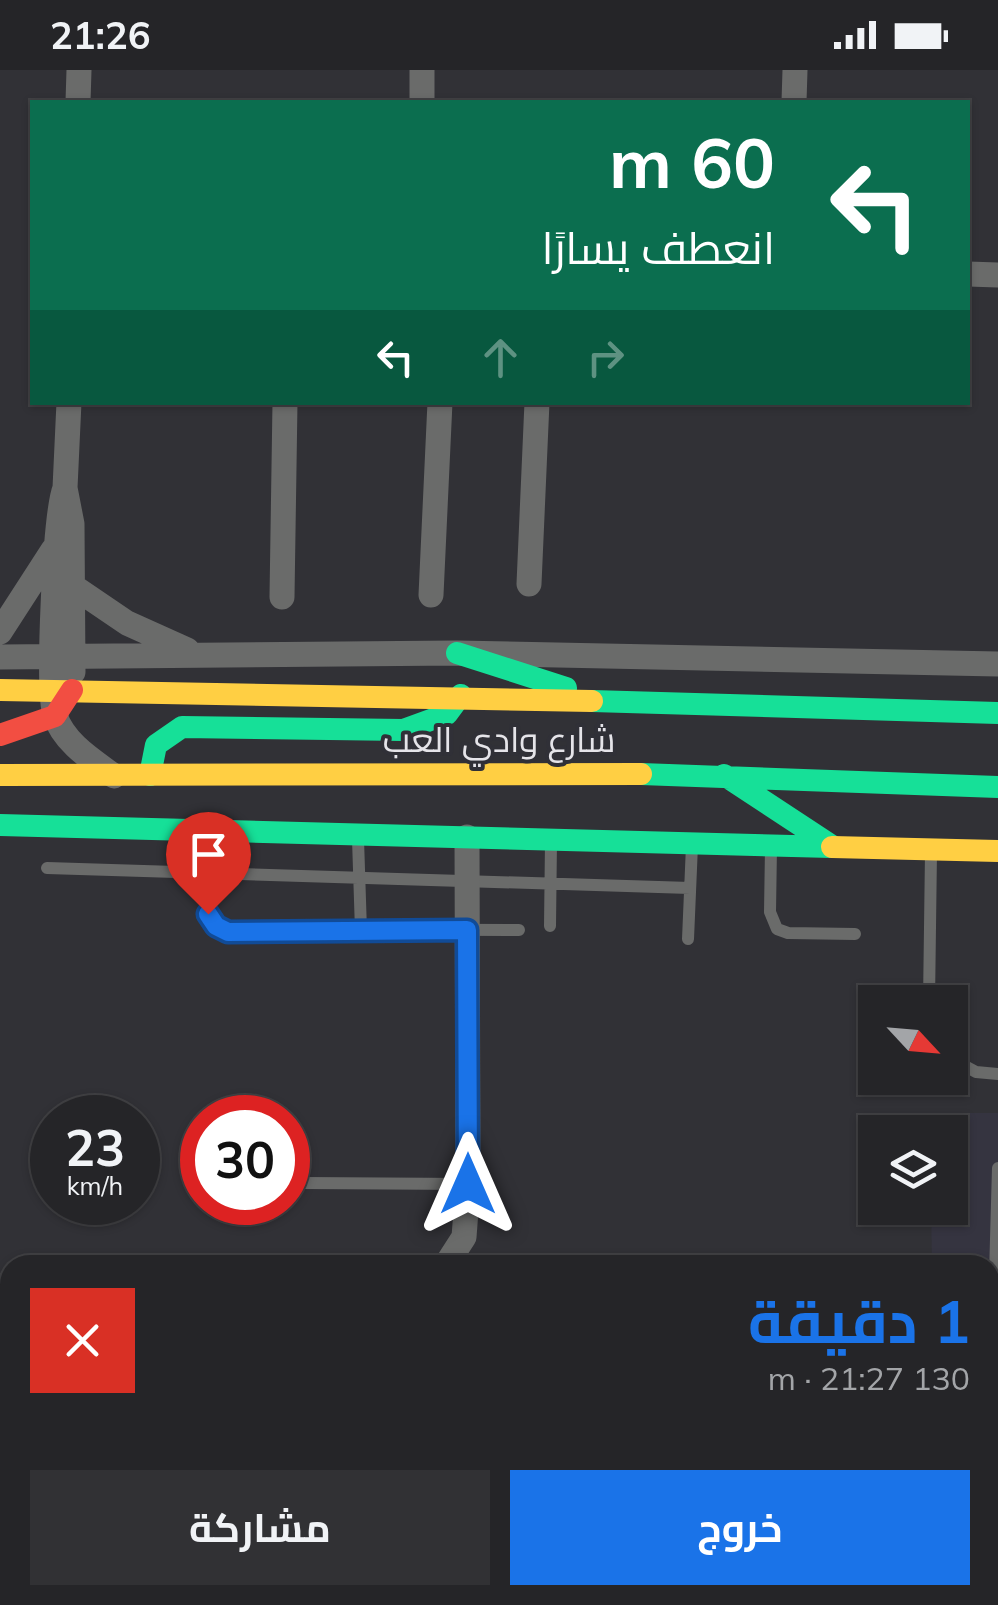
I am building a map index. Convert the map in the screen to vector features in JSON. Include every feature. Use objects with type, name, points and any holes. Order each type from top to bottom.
[{"type":"street","points":[[78,100],[79,70]]},
{"type":"street","points":[[422,70],[422,100]]},
{"type":"street","points":[[794,100],[795,70]]},
{"type":"street","points":[[970,274],[998,275]]},
{"type":"street","points":[[69,405],[66,488],[71,512],[74,587],[60,699],[75,744],[116,778]]},
{"type":"street","points":[[282,597],[286,405]]},
{"type":"street","points":[[431,595],[440,405]]},
{"type":"street","points":[[529,584],[537,405]]},
{"type":"street","points":[[64,656],[56,546],[57,511],[66,488]]},
{"type":"street","points":[[0,632],[56,546]]},
{"type":"street","points":[[74,587],[128,623],[207,656]]},
{"type":"street","points":[[0,657],[456,653],[998,664]]},
{"type":"street","points":[[456,653],[616,704]]},
{"type":"street","name":"شارع وادي العب","points":[[0,690],[60,699],[461,695],[616,704],[998,713]]},
{"type":"street","points":[[150,775],[156,745],[182,727],[403,730],[447,714],[461,695]]},
{"type":"street","points":[[0,735],[60,699]]},
{"type":"street","points":[[722,774],[832,846]]},
{"type":"street","name":"شارع وادي العب","points":[[0,775],[116,778],[722,774],[998,787]]},
{"type":"street","points":[[0,825],[998,850]]},
{"type":"street","points":[[452,1255],[464,1237],[468,1184],[467,836]]},
{"type":"lane","points":[[208,830],[208,914],[222,930],[519,930]]},
{"type":"lane","points":[[358,834],[361,931]]},
{"type":"lane","points":[[550,926],[552,839]]},
{"type":"lane","points":[[688,939],[692,842]]},
{"type":"lane","points":[[771,844],[770,912],[778,928],[788,933],[855,934]]},
{"type":"lane","points":[[929,985],[931,850]]},
{"type":"lane","points":[[47,868],[690,888]]},
{"type":"lane","points":[[968,1068],[998,1074]]},
{"type":"lane","points":[[996,1255],[998,1168]]},
{"type":"lane","points":[[310,1183],[468,1184]]},
{"type":"shaded area","points":[[931,1113],[998,1113],[998,1255],[932,1255],[931,1225],[968,1225],[968,1115]]},
{"type":"traffic: fast","points":[[457,653],[566,688]]},
{"type":"traffic: fast","points":[[150,775],[156,745],[182,727],[403,730],[447,714],[461,695]]},
{"type":"traffic: fast","points":[[592,701],[998,713]]},
{"type":"traffic: fast","points":[[641,774],[998,787]]},
{"type":"traffic: fast","points":[[724,775],[832,846]]},
{"type":"traffic: fast","points":[[0,825],[832,847]]},
{"type":"traffic: slow","points":[[0,690],[592,701]]},
{"type":"traffic: slow","points":[[0,775],[641,774]]},
{"type":"traffic: slow","points":[[832,847],[998,851]]},
{"type":"traffic: jam","points":[[0,735],[55,716],[72,690]]},
{"type":"route","points":[[208,914],[216,926],[228,932],[467,930],[468,1184]]}]
